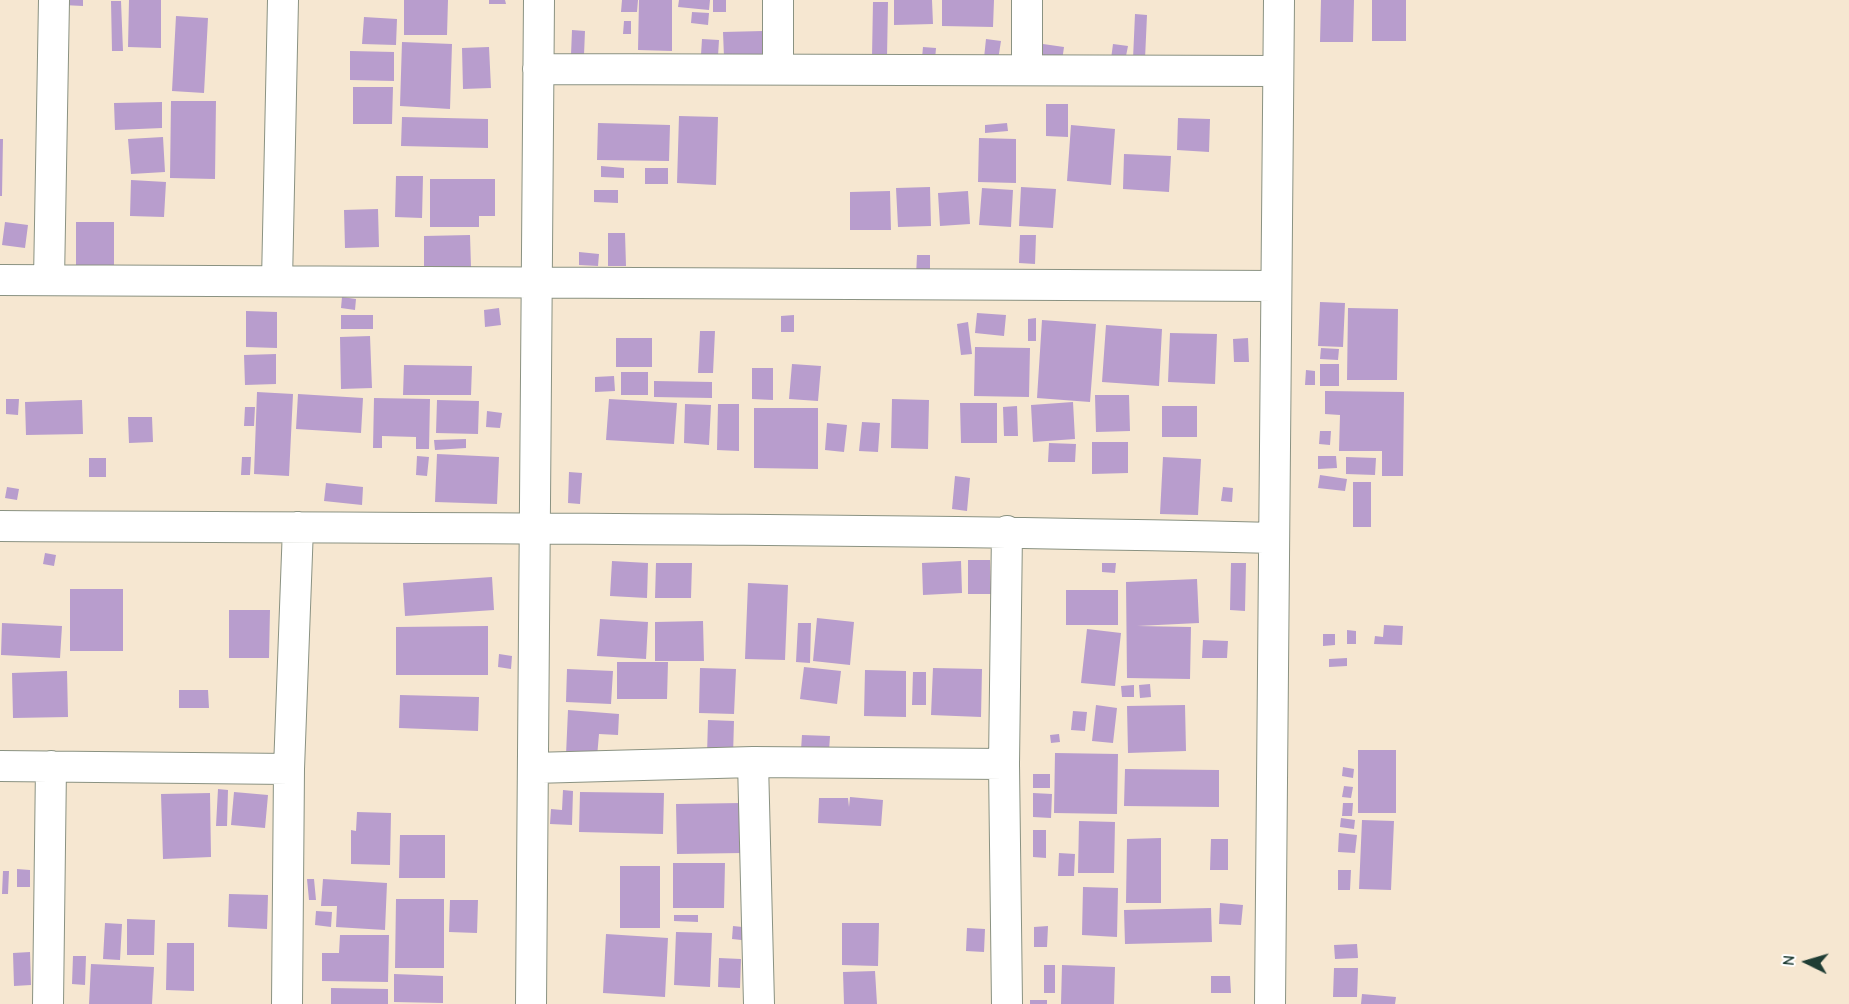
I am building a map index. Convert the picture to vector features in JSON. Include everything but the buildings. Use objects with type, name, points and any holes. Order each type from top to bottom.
[{"type":"street","points":[[49,280],[54,0]]},
{"type":"street","points":[[277,281],[283,0]]},
{"type":"street","points":[[531,1004],[539,0]]},
{"type":"street","points":[[778,0],[778,69]]},
{"type":"street","points":[[1027,0],[1027,70]]},
{"type":"street","points":[[1270,1004],[1279,0]]},
{"type":"street","points":[[538,69],[1278,71]]},
{"type":"street","points":[[0,280],[1276,286]]},
{"type":"street","points":[[0,526],[1007,531],[1274,538]]},
{"type":"street","points":[[287,1004],[289,769],[298,527]]},
{"type":"street","points":[[1006,1004],[1004,764],[1007,531]]},
{"type":"street","points":[[533,768],[753,762],[1004,764]]},
{"type":"street","points":[[753,762],[759,1004]]},
{"type":"street","points":[[0,766],[289,769]]},
{"type":"street","points":[[48,1004],[51,766]]}]
